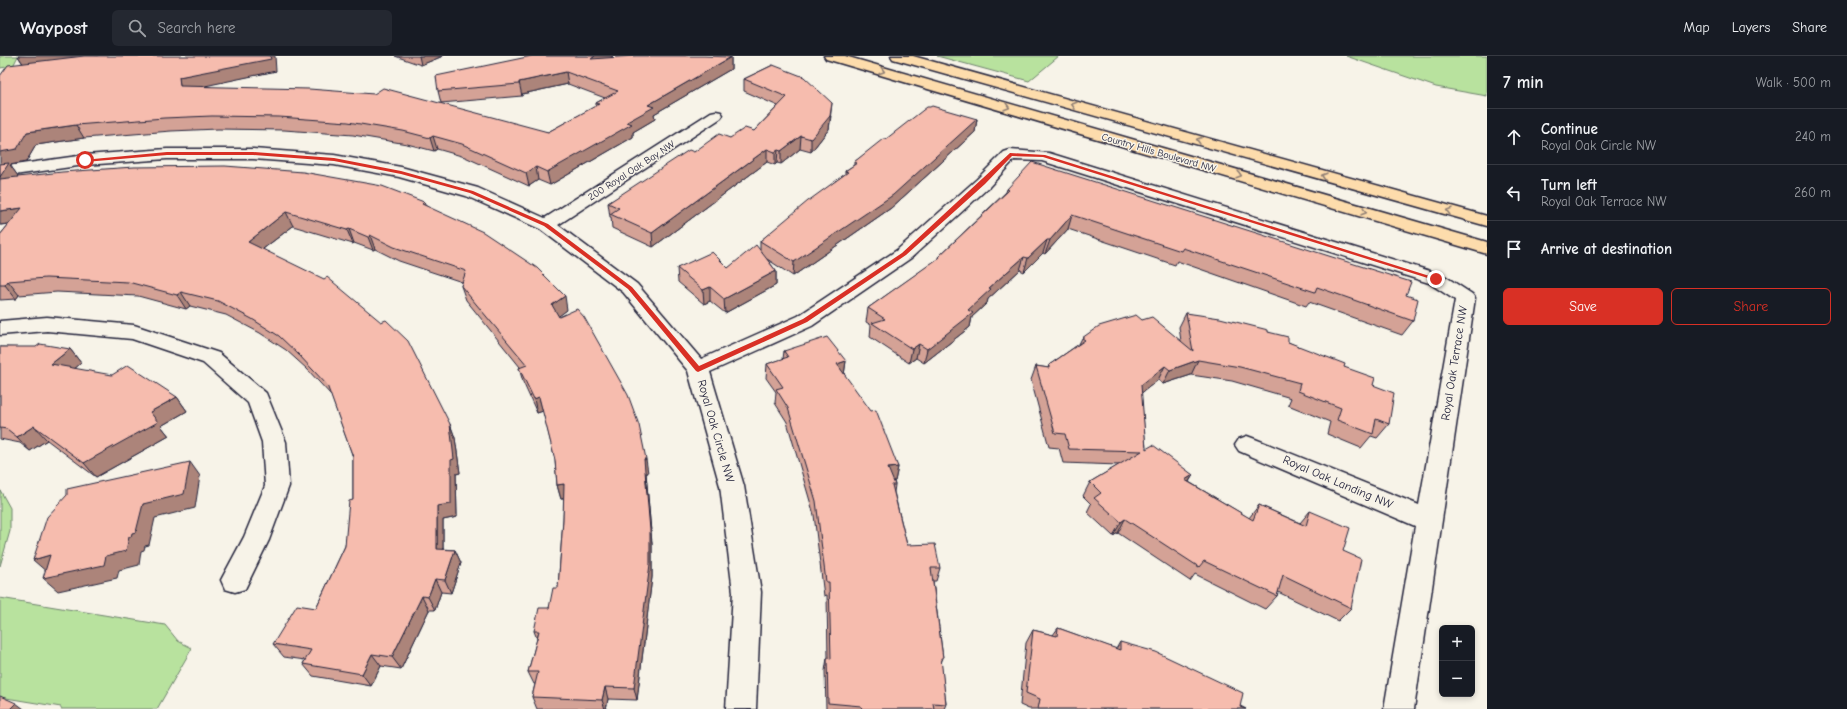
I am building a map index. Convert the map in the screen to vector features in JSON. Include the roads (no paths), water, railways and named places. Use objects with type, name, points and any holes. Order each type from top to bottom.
[{"type":"main road","name":"Country Hills Boulevard NW","points":[[831,56],[1487,248]]},
{"type":"main road","name":"Country Hills Boulevard NW","points":[[898,56],[1487,221]]},
{"type":"street","name":"200 Royal Oak Bay NW","points":[[546,225],[716,115]]},
{"type":"street","name":"Royal Oak Circle NW","points":[[0,172],[85,160],[167,154],[253,154],[334,160],[401,172],[472,192],[546,225],[630,288],[698,370],[732,486],[747,592],[741,709]]},
{"type":"street","name":"Royal Oak Terrace NW","points":[[698,370],[805,321],[904,254],[983,183],[1010,155],[1044,156],[1436,279],[1465,298],[1428,520],[1399,709]]},
{"type":"street","points":[[0,328],[47,324],[134,332],[211,358],[258,398],[274,442],[277,486],[256,540],[235,580]]},
{"type":"street","name":"Royal Oak Landing NW","points":[[1247,445],[1428,520]]}]
